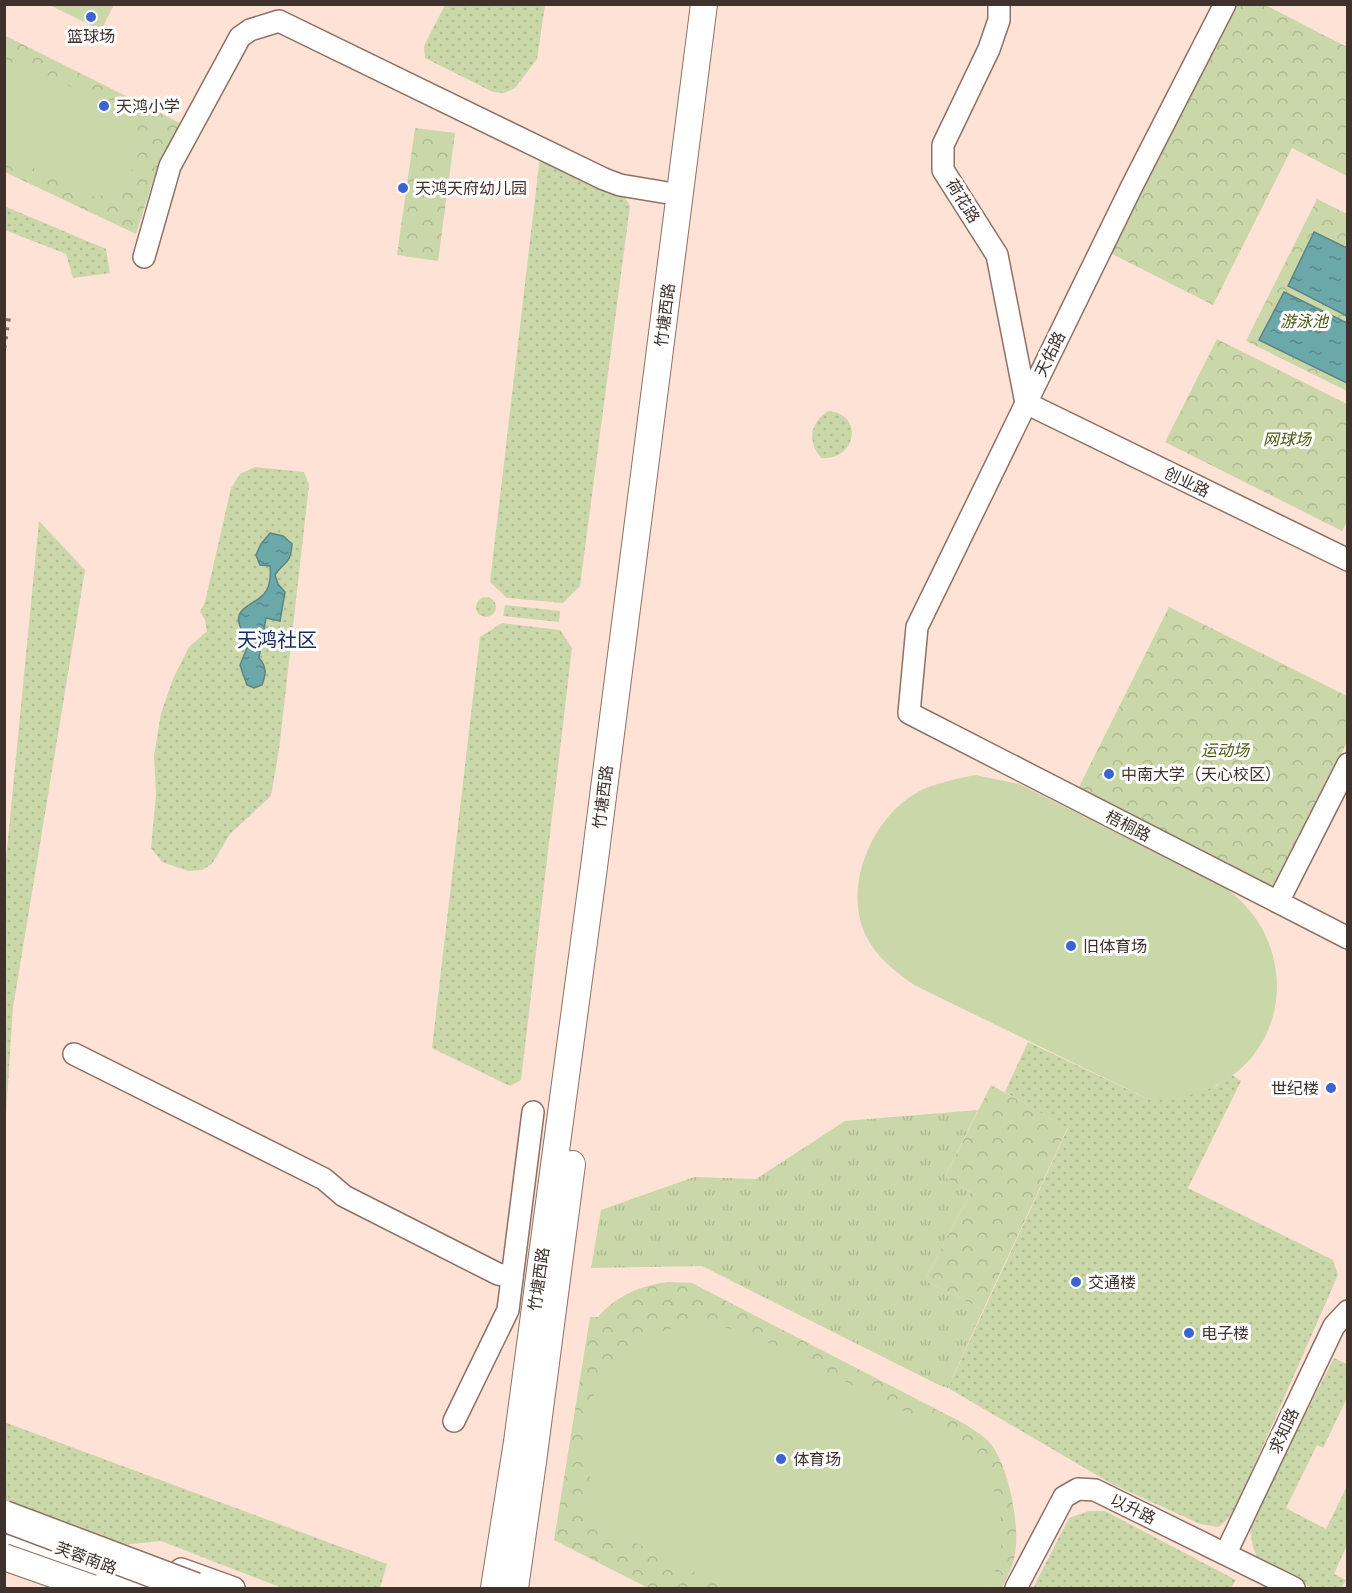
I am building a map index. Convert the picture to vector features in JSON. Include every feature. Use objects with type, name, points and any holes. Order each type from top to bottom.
[{"type":"highway","points":[[4,1516],[195,1588]]},
{"type":"main road","name":"竹塘西路","points":[[494,1588],[517,1442],[568,1060],[704,4]]},
{"type":"main road","name":"竹塘西路","points":[[515,1588],[596,983],[720,4]]},
{"type":"main road","name":"芙蓉南路","points":[[4,1530],[168,1588]]},
{"type":"main road","name":"芙蓉南路","points":[[4,1557],[89,1578]]},
{"type":"street","name":"荷花路","points":[[999,4],[999,21],[989,50],[943,145],[943,170],[997,255],[1026,403]]},
{"type":"street","name":"天佑路","points":[[909,713],[917,627],[1132,186],[1226,4]]},
{"type":"street","points":[[144,256],[170,166],[240,37],[283,13],[612,182],[680,195]]},
{"type":"street","name":"创业路","points":[[1026,403],[1347,560]]},
{"type":"street","name":"梧桐路","points":[[909,713],[1347,938]]},
{"type":"street","points":[[1278,902],[1347,764]]},
{"type":"street","points":[[74,1053],[324,1179],[344,1196],[498,1274],[512,1277]]},
{"type":"street","points":[[454,1421],[508,1311],[533,1112]]},
{"type":"street","name":"求知路","points":[[1226,1553],[1334,1326],[1347,1311]]},
{"type":"street","name":"以升路","points":[[1016,1588],[1064,1497],[1078,1489],[1095,1490],[1294,1588]]},
{"type":"street","points":[[4,1538],[89,1578],[144,1588]]},
{"type":"street","points":[[4,1548],[117,1588]]},
{"type":"street","points":[[89,1578],[107,1568],[153,1561],[165,1563],[234,1588]]},
{"type":"street","points":[[59,1568],[75,1588]]},
{"type":"green space","name":"篮球场","points":[[49,5],[114,5],[101,30]]},
{"type":"green space","points":[[445,5],[545,5],[537,59],[515,88],[504,93],[493,92],[425,58],[424,46]]},
{"type":"green space","points":[[1235,5],[1265,5],[1347,47],[1347,176],[1292,148],[1213,305],[1110,253]]},
{"type":"green space","points":[[4,35],[182,124],[154,178],[136,234],[5,172]]},
{"type":"green space","points":[[18,61],[120,110],[133,122],[137,134],[138,154],[131,172],[118,187],[92,197],[5,154],[5,64]]},
{"type":"green space","points":[[415,128],[455,133],[438,261],[397,255]]},
{"type":"green space","points":[[540,156],[625,197],[630,206],[580,586],[563,603],[507,598],[490,582]]},
{"type":"green space","name":"游泳池","points":[[1317,199],[1347,214],[1347,391],[1246,341]]},
{"type":"green space","points":[[4,206],[106,249],[110,273],[73,278],[66,254],[5,230]]},
{"type":"green space","name":"网球场","points":[[1217,339],[1347,404],[1348,520],[1342,531],[1165,442]]},
{"type":"green space","points":[[828,411],[840,414],[847,420],[852,437],[842,452],[833,457],[821,458],[812,439],[817,421]]},
{"type":"green space","points":[[255,467],[304,472],[309,485],[279,750],[271,796],[230,834],[212,864],[202,870],[188,871],[162,862],[151,848],[156,794],[154,756],[161,713],[173,679],[189,647],[207,631],[205,620],[200,612],[205,602],[231,488],[240,474]]},
{"type":"green space","points":[[39,521],[85,570],[13,1008],[5,1130],[5,870]]},
{"type":"green space","points":[[486,597],[493,600],[496,607],[493,614],[486,617],[479,614],[476,607],[479,600]]},
{"type":"green space","points":[[505,605],[560,611],[559,622],[503,616]]},
{"type":"green space","name":"运动场","points":[[1169,607],[1347,696],[1347,742],[1274,890],[1077,791]]},
{"type":"green space","points":[[502,623],[560,630],[572,648],[521,1080],[510,1086],[432,1048],[480,637]]},
{"type":"green space","name":"旧体育场","points":[[975,775],[1019,784],[1215,882],[1241,901],[1261,926],[1273,954],[1277,984],[1273,1014],[1262,1042],[1243,1067],[1215,1086],[1199,1093],[1148,1099],[914,985],[881,957],[870,944],[859,917],[860,875],[875,836],[887,818],[902,803],[918,792],[938,784]]},
{"type":"green space","points":[[1028,1042],[1148,1099],[1216,1086],[1232,1075],[1241,1081],[1188,1188],[1333,1260],[1338,1275],[1233,1514],[1219,1527],[1200,1524],[1112,1484],[948,1388],[1068,1128],[1005,1092]]},
{"type":"green space","points":[[991,1085],[1068,1127],[983,1310],[925,1280],[971,1192],[945,1177]]},
{"type":"green space","points":[[978,1110],[945,1177],[971,1192],[925,1280],[983,1310],[948,1388],[702,1266],[591,1268],[601,1210],[694,1177],[756,1179],[845,1121]]},
{"type":"green space","name":"体育场","points":[[668,1282],[692,1283],[963,1423],[987,1440],[997,1453],[1008,1481],[1016,1528],[1014,1559],[1002,1588],[648,1588],[554,1540],[590,1317],[598,1317],[621,1297],[648,1286]]},
{"type":"green space","name":"体育场","points":[[701,1323],[744,1331],[940,1429],[960,1442],[976,1459],[997,1499],[1001,1521],[1001,1543],[997,1566],[988,1588],[727,1588],[576,1514],[590,1486],[593,1486],[587,1465],[586,1423],[599,1384],[610,1367],[625,1351],[643,1339],[671,1329]]},
{"type":"green space","points":[[1334,1358],[1347,1364],[1347,1398],[1323,1448],[1317,1445],[1286,1508],[1326,1529],[1347,1486],[1347,1545],[1334,1574],[1346,1580],[1341,1588],[1312,1588],[1258,1560],[1250,1530],[1255,1513]]},
{"type":"green space","points":[[4,1422],[387,1564],[380,1588],[282,1588],[161,1541],[112,1546],[5,1507]]},
{"type":"green space","points":[[1089,1511],[1105,1511],[1236,1580],[1231,1588],[1033,1588],[1069,1518]]},
{"type":"water","points":[[1314,232],[1347,248],[1347,316],[1288,286]]},
{"type":"water","points":[[1284,292],[1347,323],[1347,383],[1259,340]]},
{"type":"water","points":[[270,533],[283,536],[292,544],[288,560],[275,575],[278,584],[285,592],[280,621],[266,618],[259,658],[265,668],[264,677],[262,685],[254,688],[247,685],[240,665],[249,643],[238,620],[242,611],[260,598],[268,588],[270,566],[260,565],[256,555]]},
{"type":"railway","points":[[4,348],[9,316]]},
{"type":"place","name":"篮球场","points":[[91,17]]},
{"type":"place","name":"天鸿小学","points":[[104,106]]},
{"type":"place","name":"天鸿天府幼儿园","points":[[403,188]]},
{"type":"place","name":"中南大学（天心校区）","points":[[1109,774]]},
{"type":"place","name":"旧体育场","points":[[1071,946]]},
{"type":"place","name":"世纪楼","points":[[1331,1088]]},
{"type":"place","name":"交通楼","points":[[1076,1282]]},
{"type":"place","name":"电子楼","points":[[1189,1333]]},
{"type":"place","name":"体育场","points":[[781,1459]]},
{"type":"district","name":"天鸿社区","points":[[277,640]]}]
